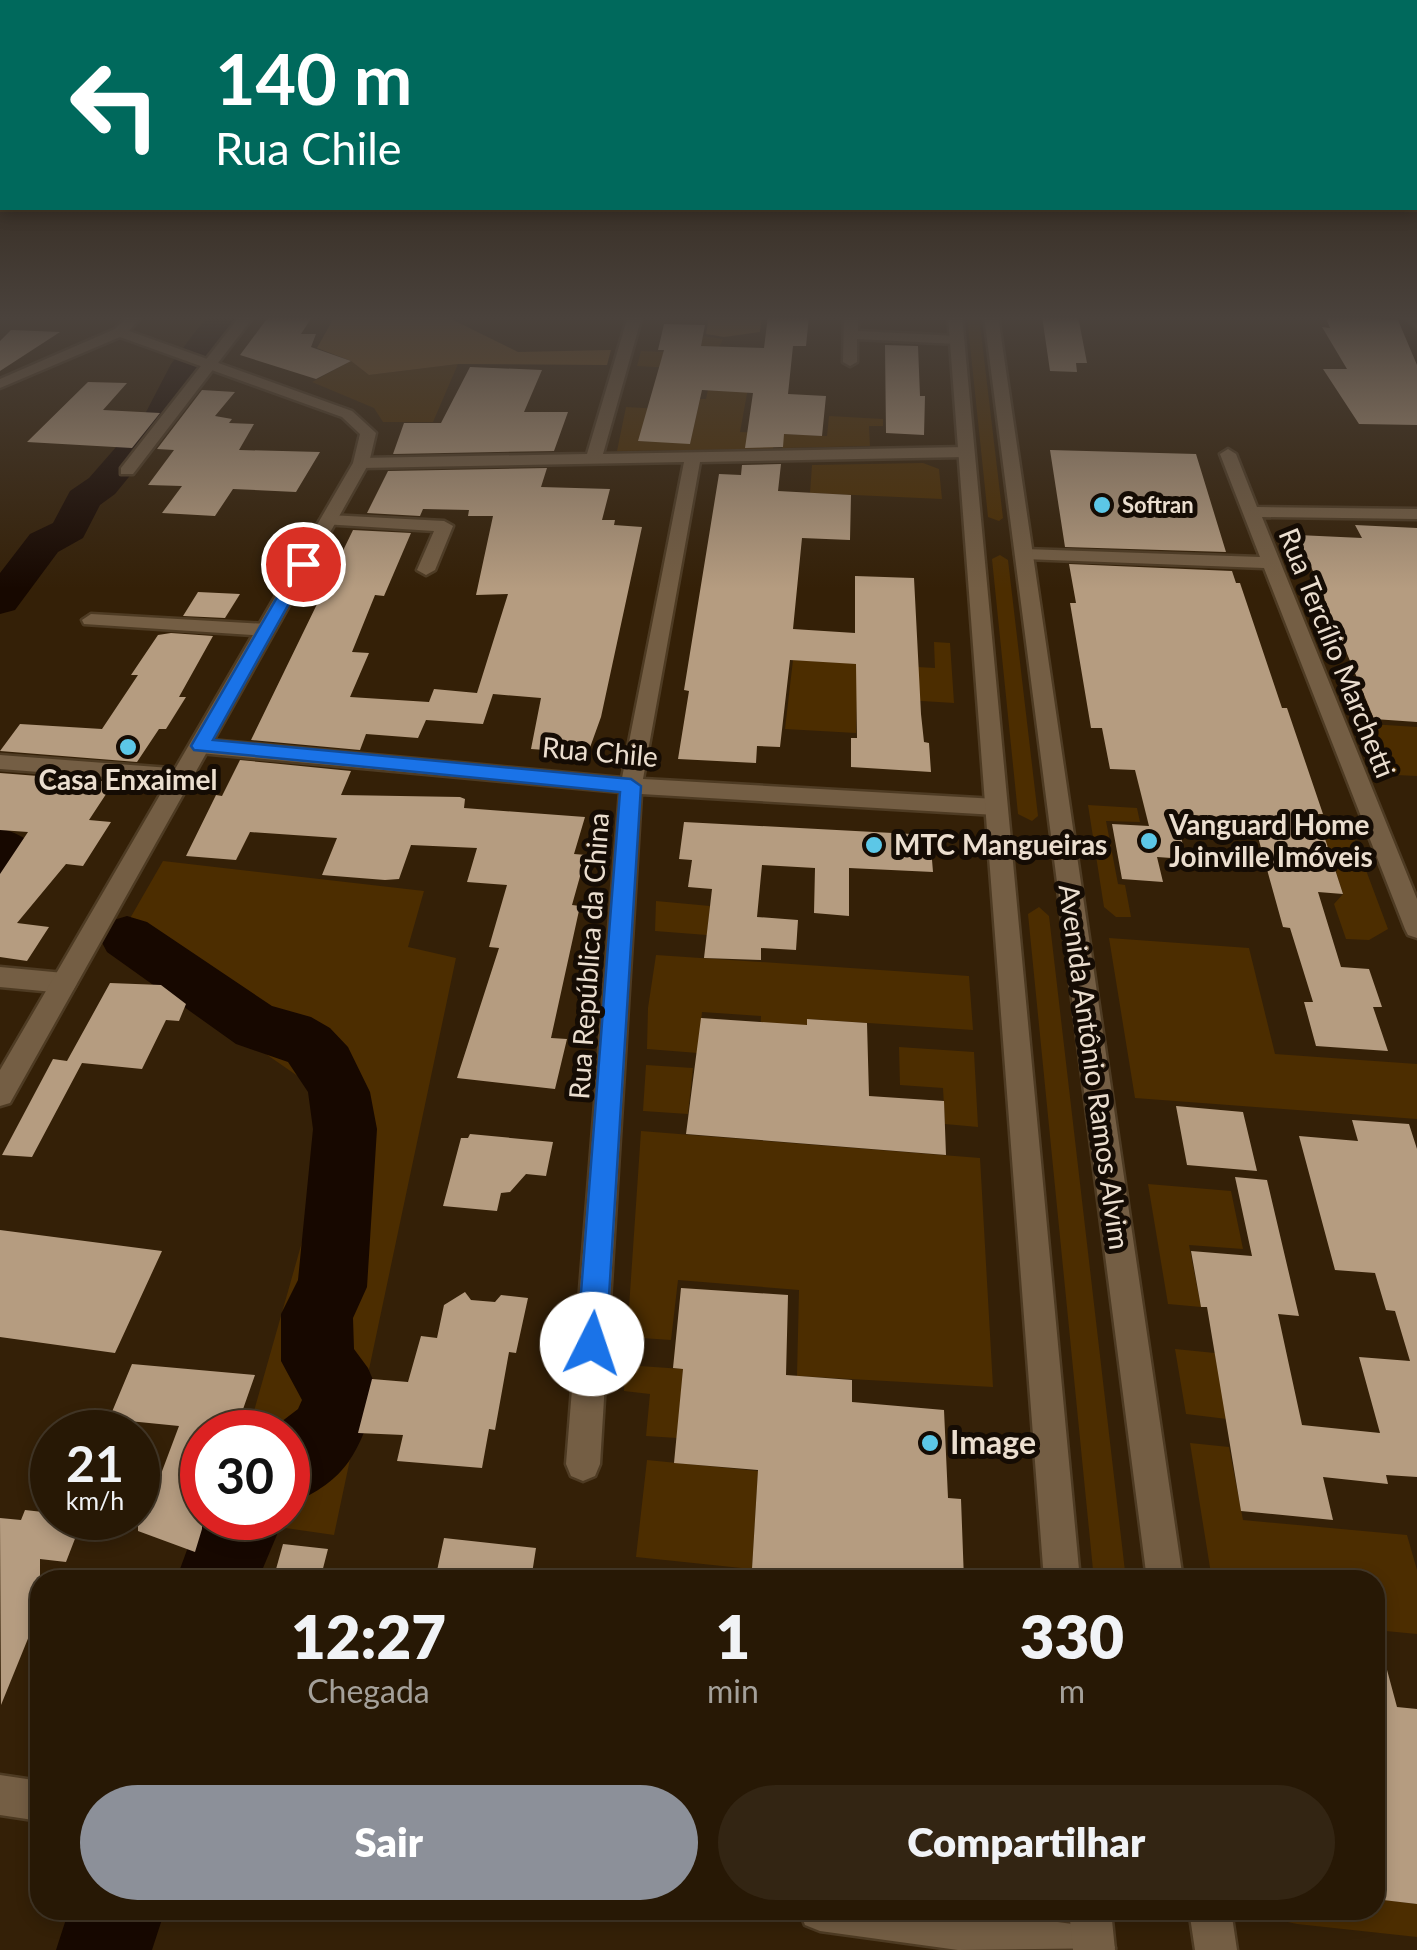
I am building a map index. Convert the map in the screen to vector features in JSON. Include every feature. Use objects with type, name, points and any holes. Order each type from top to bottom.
[{"type":"street","points":[[127,472],[168,407]]},
{"type":"street","points":[[0,1094],[361,463],[368,433],[347,414],[328,407]]},
{"type":"street","points":[[594,459],[609,407]]},
{"type":"street","points":[[962,407],[1061,1570]]},
{"type":"street","name":"Avenida Antônio Ramos Alvim","points":[[1003,407],[1164,1570]]},
{"type":"street","points":[[361,463],[966,452]]},
{"type":"street","name":"Rua Tercílio Marchetti","points":[[1228,454],[1417,929]]},
{"type":"street","name":"Rua República da China","points":[[584,1464],[631,786],[693,457]]},
{"type":"street","points":[[1252,512],[1417,514]]},
{"type":"street","points":[[328,520],[444,526],[426,570]]},
{"type":"street","points":[[1024,554],[1272,563]]},
{"type":"street","points":[[90,620],[266,630]]},
{"type":"street","name":"Rua Chile","points":[[200,746],[631,786],[996,808]]},
{"type":"street","points":[[0,762],[183,776]]},
{"type":"street","points":[[0,977],[64,983]]},
{"type":"street","points":[[0,1795],[30,1800]]},
{"type":"street","points":[[925,1920],[1093,1936]]},
{"type":"street","points":[[1212,1920],[1216,1950]]},
{"type":"shaded area","points":[[439,407],[433,422],[383,422],[374,408]]},
{"type":"shaded area","points":[[626,407],[662,409],[639,441],[690,443],[698,407],[745,407],[740,432],[775,434],[773,449],[617,451]]},
{"type":"shaded area","points":[[977,407],[990,407],[1003,518],[999,521],[988,517]]},
{"type":"shaded area","points":[[829,416],[883,419],[883,426],[869,426],[870,446],[782,448],[783,434],[827,436]]},
{"type":"shaded area","points":[[923,463],[939,469],[942,499],[810,493],[812,465]]},
{"type":"shaded area","points":[[1000,555],[1008,560],[1038,816],[1032,821],[1018,814],[992,559]]},
{"type":"shaded area","points":[[934,642],[950,643],[954,703],[857,697],[856,733],[785,729],[793,660],[935,668]]},
{"type":"shaded area","points":[[1354,723],[1417,727],[1417,776],[1375,774]]},
{"type":"shaded area","points":[[1088,805],[1137,808],[1140,822],[1106,821],[1118,884],[1125,885],[1131,917],[1116,917],[1104,907]]},
{"type":"shaded area","points":[[1295,821],[1349,825],[1388,929],[1369,940],[1346,939],[1334,904],[1343,894],[1333,862],[1307,860]]},
{"type":"shaded area","points":[[163,861],[424,891],[408,947],[456,958],[334,1535],[310,1532],[310,1410],[254,1410],[329,1147],[326,1107],[312,1086],[113,948]]},
{"type":"shaded area","points":[[656,901],[710,906],[707,935],[655,931]]},
{"type":"shaded area","points":[[1039,907],[1049,916],[1125,1570],[1093,1570],[1028,914]]},
{"type":"shaded area","points":[[1109,938],[1249,948],[1275,1054],[1417,1064],[1417,1119],[1135,1098]]},
{"type":"shaded area","points":[[656,955],[969,976],[973,1030],[808,1019],[805,1077],[758,1074],[761,1016],[702,1012],[698,1053],[647,1049]]},
{"type":"shaded area","points":[[899,1047],[974,1052],[978,1127],[945,1124],[943,1088],[900,1085]]},
{"type":"shaded area","points":[[646,1065],[693,1068],[688,1114],[643,1111]]},
{"type":"shaded area","points":[[641,1131],[980,1158],[993,1387],[797,1376],[799,1290],[678,1280],[671,1340],[627,1337]]},
{"type":"shaded area","points":[[1148,1184],[1231,1191],[1243,1249],[1189,1245],[1201,1307],[1168,1304]]},
{"type":"shaded area","points":[[1175,1349],[1215,1353],[1227,1419],[1186,1414]]},
{"type":"shaded area","points":[[625,1365],[683,1369],[677,1438],[646,1436],[650,1394],[624,1391]]},
{"type":"shaded area","points":[[1190,1443],[1229,1447],[1243,1520],[1407,1535],[1417,1570],[1417,1634],[1385,1631],[1385,1570],[1210,1570]]},
{"type":"shaded area","points":[[647,1460],[758,1471],[752,1569],[761,1570],[636,1557]]},
{"type":"shaded area","points":[[1385,1900],[1417,1904],[1417,1937],[1283,1921],[1385,1920]]},
{"type":"building","points":[[63,407],[160,413],[132,448],[27,442]]},
{"type":"building","points":[[189,407],[222,407],[215,416],[232,419],[229,423],[254,424],[239,450],[320,452],[296,492],[233,489],[215,516],[162,513],[182,486],[148,485],[174,450],[157,449]]},
{"type":"building","points":[[449,407],[526,407],[524,412],[568,412],[554,451],[393,454],[404,423],[441,423]]},
{"type":"building","points":[[648,407],[698,407],[690,444],[638,441]]},
{"type":"building","points":[[751,407],[825,407],[822,436],[784,434],[783,447],[745,448]]},
{"type":"building","points":[[886,407],[925,407],[924,435],[886,433]]},
{"type":"building","points":[[1348,407],[1417,407],[1417,425],[1359,424]]},
{"type":"building","points":[[1050,450],[1196,454],[1226,552],[1065,547]]},
{"type":"building","points":[[781,464],[778,491],[851,495],[850,540],[802,538],[793,629],[855,633],[855,576],[914,578],[921,714],[931,772],[851,767],[851,738],[857,738],[856,664],[790,660],[780,747],[757,746],[756,763],[678,759],[689,691],[684,690],[719,474],[741,475],[742,465]]},
{"type":"building","points":[[547,468],[541,487],[610,489],[602,520],[642,527],[601,717],[588,753],[531,749],[541,698],[493,694],[483,724],[426,720],[418,738],[366,734],[360,750],[251,740],[353,530],[411,533],[384,596],[375,595],[352,652],[369,653],[350,697],[429,702],[434,689],[477,693],[508,594],[476,595],[493,516],[468,516],[469,510],[423,509],[420,516],[367,513],[388,471]]},
{"type":"building","points":[[1355,525],[1417,528],[1417,722],[1374,719],[1298,535],[1362,538]]},
{"type":"building","points":[[1069,564],[1232,571],[1236,583],[1240,583],[1323,814],[1317,814],[1343,894],[1318,892],[1341,967],[1369,969],[1382,1007],[1373,1007],[1388,1051],[1316,1046],[1304,1002],[1313,1002],[1290,928],[1283,927],[1253,819],[1176,814],[1186,859],[1157,857],[1163,882],[1122,879],[1112,824],[1149,826],[1135,770],[1110,769],[1102,728],[1091,728],[1070,603],[1076,603]]},
{"type":"building","points":[[198,592],[240,594],[225,618],[183,616]]},
{"type":"building","points":[[158,635],[213,636],[179,697],[186,697],[166,729],[159,729],[137,762],[0,751],[20,724],[102,729],[138,675],[131,675]]},
{"type":"building","points":[[240,760],[351,771],[341,795],[460,797],[465,799],[464,808],[585,817],[574,854],[586,855],[572,905],[580,906],[551,1038],[567,1039],[555,1089],[457,1078],[499,948],[489,947],[507,885],[467,882],[477,848],[411,845],[399,879],[385,880],[322,875],[337,838],[250,832],[236,860],[186,856],[216,795],[222,796]]},
{"type":"building","points":[[0,773],[114,782],[89,820],[111,822],[83,866],[66,864],[17,923],[49,927],[27,961],[0,957],[0,874],[28,832],[0,830]]},
{"type":"building","points":[[684,822],[930,835],[933,872],[849,868],[849,916],[814,913],[815,868],[762,865],[757,917],[798,920],[796,950],[761,948],[761,960],[704,958],[712,889],[688,887],[692,860],[679,859]]},
{"type":"building","points":[[110,983],[161,985],[186,1004],[179,1021],[166,1020],[142,1069],[82,1063],[32,1157],[2,1155],[53,1059],[67,1061]]},
{"type":"building","points":[[701,1018],[807,1025],[807,1019],[867,1023],[869,1096],[944,1101],[946,1155],[686,1134]]},
{"type":"building","points":[[1176,1106],[1243,1112],[1257,1171],[1187,1165]]},
{"type":"building","points":[[1352,1120],[1409,1124],[1417,1149],[1417,1477],[1386,1475],[1388,1484],[1323,1477],[1333,1520],[1241,1511],[1207,1307],[1201,1307],[1191,1251],[1252,1256],[1235,1177],[1267,1180],[1299,1316],[1278,1314],[1302,1425],[1380,1433],[1359,1357],[1410,1361],[1395,1311],[1386,1310],[1375,1273],[1335,1270],[1299,1136],[1358,1141]]},
{"type":"building","points":[[470,1134],[553,1142],[546,1176],[526,1174],[510,1192],[501,1193],[497,1211],[443,1206],[461,1138]]},
{"type":"building","points":[[0,1230],[162,1251],[115,1353],[0,1337]]},
{"type":"building","points":[[681,1288],[788,1295],[786,1375],[852,1380],[852,1402],[944,1410],[948,1498],[961,1499],[964,1570],[752,1569],[758,1470],[674,1463],[683,1369],[673,1368]]},
{"type":"building","points":[[465,1292],[471,1300],[495,1302],[501,1295],[528,1298],[516,1353],[509,1352],[495,1430],[489,1429],[482,1468],[397,1461],[403,1435],[358,1433],[372,1379],[408,1382],[421,1336],[437,1338],[444,1305]]},
{"type":"building","points":[[132,1364],[255,1375],[243,1410],[180,1410],[180,1540],[199,1540],[195,1552],[160,1539],[160,1474],[179,1426],[160,1424],[160,1410],[113,1410]]},
{"type":"building","points":[[25,1510],[30,1511],[30,1540],[74,1540],[66,1562],[40,1559],[40,1570],[30,1570],[30,1634],[1,1705],[0,1518],[21,1520]]},
{"type":"building","points":[[444,1538],[536,1548],[533,1570],[437,1570]]},
{"type":"building","points":[[283,1544],[328,1549],[323,1570],[276,1570]]},
{"type":"building","points":[[1385,1662],[1397,1707],[1417,1709],[1417,1904],[1385,1900]]},
{"type":"waterway","points":[[0,601],[44,543],[69,530],[84,499],[102,486],[167,407]]},
{"type":"waterway","points":[[0,846],[23,865]]},
{"type":"waterway","points":[[127,937],[257,1027],[290,1034],[309,1045],[326,1065],[339,1092],[345,1129],[332,1287],[317,1314],[318,1361],[342,1394],[325,1436],[310,1448]]},
{"type":"waterway","points":[[220,1570],[229,1540]]},
{"type":"waterway","points":[[104,1950],[114,1920]]},
{"type":"place","name":"Softran","points":[[1102,505]]},
{"type":"place","name":"Casa Enxaimel","points":[[128,747]]},
{"type":"place","name":"Vanguard Home Joinville Imóveis","points":[[1149,841]]},
{"type":"place","name":"MTC Mangueiras","points":[[874,845]]},
{"type":"place","name":"Image","points":[[930,1443]]},
{"type":"route","points":[[303,564],[200,746],[631,786],[592,1344]]}]
